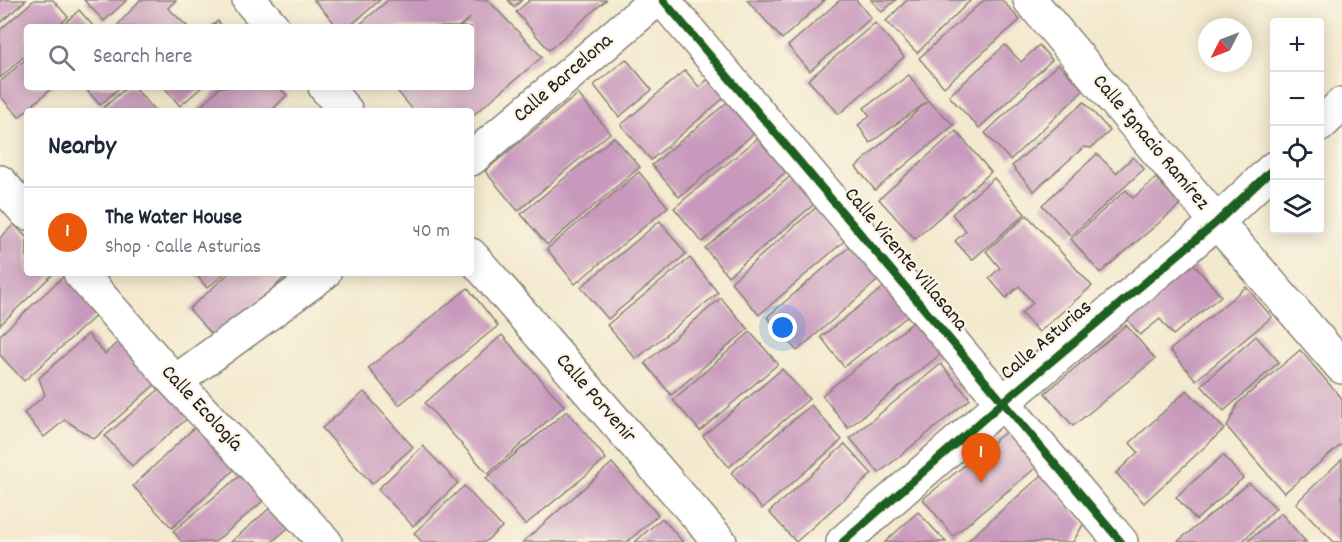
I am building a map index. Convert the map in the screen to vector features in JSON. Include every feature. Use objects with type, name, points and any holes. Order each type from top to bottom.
[{"type":"street","points":[[249,0],[270,24]]},
{"type":"street","name":"Calle Barcelona","points":[[474,156],[656,0]]},
{"type":"street","name":"Calle Vicente Villasana","points":[[663,0],[1121,542]]},
{"type":"street","name":"Calle Ignacio Ramírez","points":[[1030,0],[1342,366]]},
{"type":"street","points":[[328,90],[343,108]]},
{"type":"street","points":[[1324,121],[1342,104]]},
{"type":"street","name":"Calle Asturias","points":[[843,542],[1002,403],[1217,222],[1270,173]]},
{"type":"street","points":[[0,182],[24,210]]},
{"type":"street","name":"Calle Porvenir","points":[[474,258],[720,542]]},
{"type":"street","name":"Calle Ecología","points":[[83,276],[175,382],[326,542]]},
{"type":"street","points":[[175,382],[320,276]]},
{"type":"building","points":[[0,0],[26,0],[0,23]]},
{"type":"building","points":[[34,0],[53,0],[68,17],[60,24],[24,24],[24,57],[0,78],[0,30]]},
{"type":"building","points":[[84,0],[127,0],[104,21]]},
{"type":"building","points":[[140,0],[176,0],[168,8],[185,24],[119,24]]},
{"type":"building","points":[[314,0],[380,0],[352,24],[335,24]]},
{"type":"building","points":[[388,0],[488,0],[542,57],[474,114],[474,108],[412,108],[396,90],[474,90],[474,24],[463,24],[470,18],[462,24],[360,24]]},
{"type":"building","points":[[508,0],[522,0],[514,7]]},
{"type":"building","points":[[530,0],[606,0],[549,50],[516,12]]},
{"type":"building","points":[[747,0],[825,0],[782,39]]},
{"type":"building","points":[[840,0],[856,0],[871,18],[810,71],[788,46]]},
{"type":"building","points":[[871,0],[896,0],[882,12]]},
{"type":"building","points":[[907,0],[971,0],[917,53],[886,21]]},
{"type":"building","points":[[984,0],[1002,0],[1020,20],[944,87],[919,58]]},
{"type":"building","points":[[79,10],[91,24],[64,24]]},
{"type":"building","points":[[875,23],[904,57],[839,114],[808,80]]},
{"type":"building","points":[[1005,45],[1021,62],[1039,45],[1052,60],[979,128],[949,96]]},
{"type":"building","points":[[626,59],[652,90],[619,117],[594,85]]},
{"type":"building","points":[[24,61],[24,90],[50,90],[29,108],[24,108],[24,113],[19,117],[0,96],[0,82]]},
{"type":"building","points":[[1058,64],[1084,90],[1010,160],[985,133]]},
{"type":"building","points":[[685,70],[699,87],[715,73],[731,92],[651,160],[621,125]]},
{"type":"building","points":[[909,75],[928,101],[870,143],[858,125],[870,116],[864,108]]},
{"type":"building","points":[[87,90],[117,90],[100,105]]},
{"type":"building","points":[[124,90],[137,90],[152,108],[103,108]]},
{"type":"building","points":[[167,90],[199,90],[180,106]]},
{"type":"building","points":[[217,90],[281,90],[287,95],[274,108],[199,108]]},
{"type":"building","points":[[578,94],[610,133],[518,211],[485,171]]},
{"type":"building","points":[[731,99],[757,131],[679,197],[652,165]]},
{"type":"building","points":[[928,101],[954,125],[875,190],[856,167]]},
{"type":"building","points":[[1084,102],[1110,131],[1091,148],[1084,147],[1034,191],[1012,166]]},
{"type":"building","points":[[956,131],[991,172],[915,239],[879,199]]},
{"type":"building","points":[[614,137],[640,167],[547,245],[521,214]]},
{"type":"building","points":[[758,138],[787,171],[702,242],[674,208]]},
{"type":"building","points":[[1097,154],[1116,173],[1133,157],[1144,169],[1071,236],[1042,205]]},
{"type":"building","points":[[639,172],[668,207],[575,284],[547,249]]},
{"type":"building","points":[[793,174],[817,202],[728,276],[705,248]]},
{"type":"building","points":[[994,178],[1025,214],[972,260],[955,241],[966,231],[952,214]]},
{"type":"building","points":[[1156,178],[1180,205],[1100,273],[1071,239],[1126,190],[1133,198]]},
{"type":"building","points":[[820,204],[849,237],[759,315],[731,282]]},
{"type":"building","points":[[1027,215],[1092,286],[1039,332],[1021,313],[1033,303],[1019,286],[1006,298],[989,278],[1000,268],[986,251]]},
{"type":"building","points":[[660,221],[686,254],[608,319],[581,287]]},
{"type":"building","points":[[14,224],[24,235],[24,276],[51,276],[0,325],[0,238]]},
{"type":"building","points":[[856,241],[885,274],[797,351],[767,317]]},
{"type":"building","points":[[690,258],[718,293],[636,359],[607,325]]},
{"type":"building","points":[[1192,262],[1221,296],[1173,335],[1160,319],[1140,335],[1126,318]]},
{"type":"building","points":[[64,276],[99,313],[24,381],[0,355],[0,335]]},
{"type":"building","points":[[197,276],[221,276],[207,288]]},
{"type":"building","points":[[226,276],[287,276],[216,339],[189,309]]},
{"type":"building","points":[[890,282],[914,311],[844,367],[821,337]]},
{"type":"building","points":[[1246,287],[1272,317],[1196,380],[1170,350]]},
{"type":"building","points":[[468,288],[498,326],[399,405],[368,368]]},
{"type":"building","points":[[721,298],[748,329],[671,395],[645,363]]},
{"type":"building","points":[[916,320],[942,353],[848,428],[822,395]]},
{"type":"building","points":[[1126,325],[1155,359],[1073,426],[1045,393]]},
{"type":"building","points":[[750,332],[778,364],[700,431],[673,400]]},
{"type":"building","points":[[88,334],[105,354],[122,338],[160,380],[94,439],[65,420],[44,437],[24,413],[45,395],[39,378]]},
{"type":"building","points":[[502,335],[564,406],[488,474],[425,403]]},
{"type":"building","points":[[1256,336],[1279,362],[1224,411],[1201,385]]},
{"type":"building","points":[[1300,350],[1342,399],[1342,444],[1284,493],[1227,427],[1238,403]]},
{"type":"building","points":[[941,364],[970,399],[879,473],[850,438]]},
{"type":"building","points":[[782,369],[809,399],[729,467],[703,436]]},
{"type":"building","points":[[163,386],[189,417],[132,466],[105,436]]},
{"type":"building","points":[[1187,390],[1224,429],[1144,503],[1116,473],[1138,452],[1130,443]]},
{"type":"building","points":[[364,392],[413,447],[372,484],[322,428]]},
{"type":"building","points":[[811,405],[842,440],[762,509],[731,473]]},
{"type":"building","points":[[567,411],[606,459],[525,525],[486,478]]},
{"type":"building","points":[[195,427],[235,469],[172,528],[133,486]]},
{"type":"building","points":[[1008,430],[1038,466],[953,536],[923,499]]},
{"type":"building","points":[[845,444],[872,474],[796,542],[769,512]]},
{"type":"building","points":[[423,446],[458,483],[413,526],[378,489]]},
{"type":"building","points":[[1223,455],[1243,478],[1196,520],[1176,497]]},
{"type":"building","points":[[1342,459],[1342,542],[1334,542],[1296,503]]},
{"type":"building","points":[[612,463],[658,515],[627,542],[523,542]]},
{"type":"building","points":[[242,474],[263,501],[215,542],[182,542],[173,531]]},
{"type":"building","points":[[1042,475],[1084,523],[1073,542],[966,542]]},
{"type":"building","points":[[1249,483],[1276,508],[1242,542],[1177,542]]},
{"type":"building","points":[[464,486],[502,527],[485,542],[422,542],[414,533]]},
{"type":"building","points":[[271,507],[289,527],[272,542],[231,542]]},
{"type":"building","points":[[918,512],[946,542],[885,542]]},
{"type":"building","points":[[1281,513],[1306,542],[1247,542]]},
{"type":"building","points":[[662,518],[683,542],[635,542]]},
{"type":"cycle path","points":[[663,0],[1121,542]]},
{"type":"cycle path","points":[[843,542],[1002,403],[1217,222],[1270,172]]},
{"type":"place","name":"The Water House","points":[[981,483]]}]
